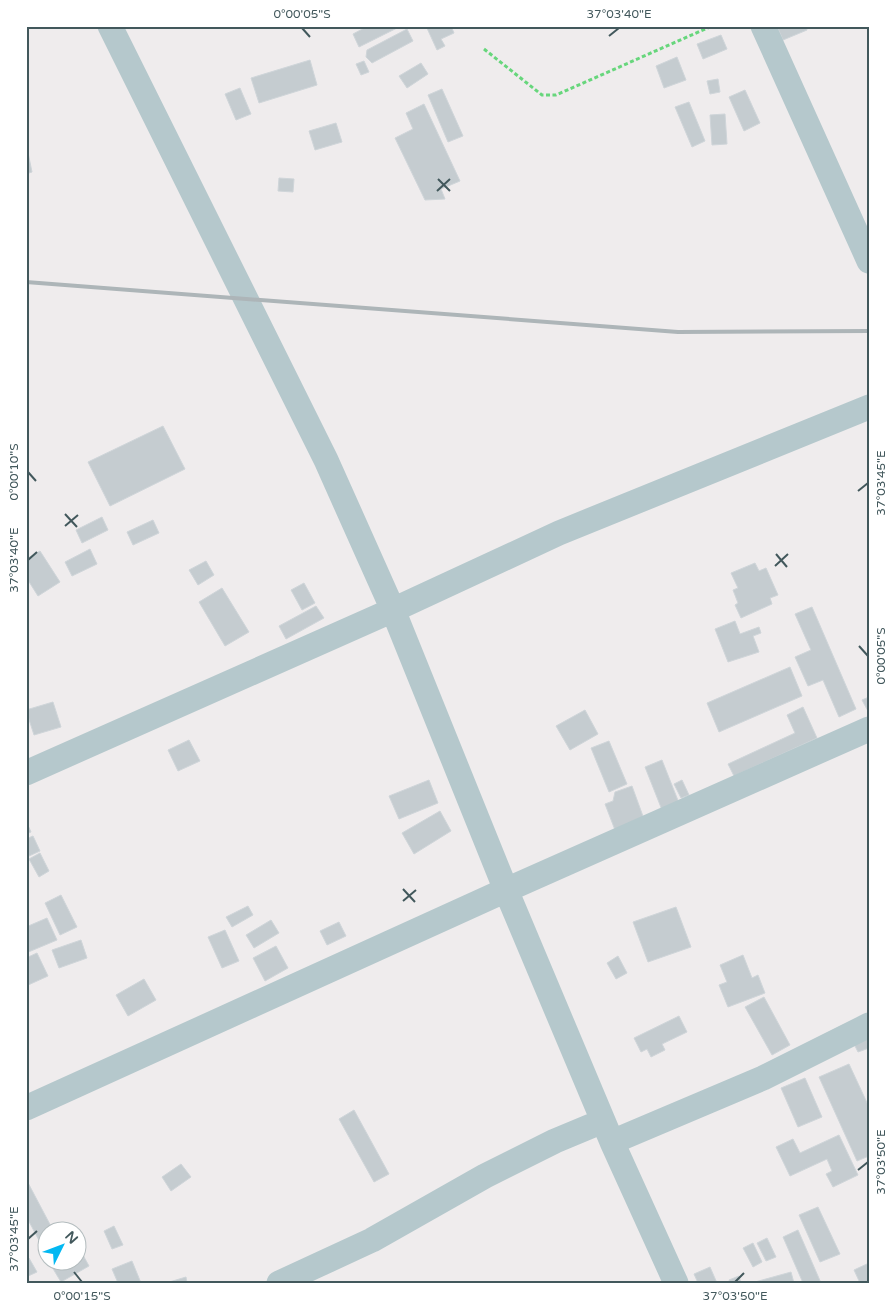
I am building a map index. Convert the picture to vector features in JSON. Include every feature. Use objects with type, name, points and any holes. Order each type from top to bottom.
[{"type":"street","points":[[110,26],[326,460],[393,610],[506,890],[607,1132],[676,1283]]},
{"type":"street","points":[[763,26],[869,261]]},
{"type":"street","points":[[26,772],[393,610],[559,533],[869,407]]},
{"type":"street","points":[[26,1108],[869,728]]},
{"type":"street","points":[[279,1283],[372,1240],[485,1176],[555,1141],[607,1132],[763,1078],[869,1025]]},
{"type":"path","points":[[484,49],[542,95],[556,95],[712,26]]},
{"type":"building","points":[[368,26],[401,26],[359,47],[353,34]]},
{"type":"building","points":[[426,26],[451,26],[454,33],[441,39],[445,46],[437,50]]},
{"type":"building","points":[[777,26],[806,26],[807,30],[783,40]]},
{"type":"building","points":[[407,29],[413,41],[372,63],[366,57],[367,50]]},
{"type":"building","points":[[721,35],[727,49],[703,59],[697,44]]},
{"type":"building","points":[[677,57],[686,80],[664,88],[656,66]]},
{"type":"building","points":[[310,60],[317,85],[259,103],[251,78]]},
{"type":"building","points":[[364,61],[369,72],[361,75],[356,64]]},
{"type":"building","points":[[421,63],[428,74],[407,88],[399,76]]},
{"type":"building","points":[[718,79],[720,92],[710,94],[707,81]]},
{"type":"building","points":[[240,88],[251,114],[236,120],[225,94]]},
{"type":"building","points":[[442,89],[463,136],[448,142],[428,95]]},
{"type":"building","points":[[745,90],[760,123],[744,131],[729,97]]},
{"type":"building","points":[[689,102],[705,141],[692,147],[675,107]]},
{"type":"building","points":[[424,104],[460,181],[441,189],[445,199],[425,200],[395,138],[413,129],[406,113]]},
{"type":"building","points":[[725,114],[727,144],[712,145],[710,115]]},
{"type":"building","points":[[336,123],[342,142],[315,150],[309,131]]},
{"type":"building","points":[[26,143],[32,172],[26,174]]},
{"type":"building","points":[[279,178],[294,179],[293,192],[278,191]]},
{"type":"building","points":[[163,426],[185,469],[110,506],[88,462]]},
{"type":"building","points":[[102,517],[108,530],[82,543],[76,530]]},
{"type":"building","points":[[153,520],[159,533],[133,545],[127,532]]},
{"type":"building","points":[[90,549],[97,564],[72,576],[65,562]]},
{"type":"building","points":[[40,551],[60,582],[38,596],[26,577],[26,559]]},
{"type":"building","points":[[206,561],[214,575],[198,585],[189,570]]},
{"type":"building","points":[[755,563],[759,571],[766,568],[778,595],[770,598],[772,604],[741,618],[735,605],[738,603],[733,590],[738,588],[731,573]]},
{"type":"building","points":[[304,583],[315,603],[302,610],[291,590]]},
{"type":"building","points":[[222,588],[249,632],[225,646],[199,602]]},
{"type":"building","points":[[316,606],[324,618],[286,639],[279,626]]},
{"type":"building","points":[[812,607],[856,709],[839,717],[823,680],[808,686],[795,657],[811,650],[795,614]]},
{"type":"building","points":[[735,621],[740,634],[759,627],[761,633],[753,636],[759,652],[728,662],[715,629]]},
{"type":"building","points":[[790,667],[802,696],[719,732],[707,703]]},
{"type":"building","points":[[869,697],[869,713],[862,700]]},
{"type":"building","points":[[53,702],[61,727],[34,735],[26,710]]},
{"type":"building","points":[[803,707],[817,738],[734,776],[728,764],[795,733],[787,715]]},
{"type":"building","points":[[585,710],[598,734],[570,750],[556,726]]},
{"type":"building","points":[[189,740],[200,761],[178,771],[168,750]]},
{"type":"building","points":[[609,741],[627,784],[609,792],[591,748]]},
{"type":"building","points":[[662,760],[679,803],[662,810],[645,767]]},
{"type":"building","points":[[429,780],[438,803],[399,819],[389,796]]},
{"type":"building","points":[[682,780],[689,795],[681,798],[674,784]]},
{"type":"building","points":[[632,786],[644,819],[615,830],[605,804],[613,801],[615,792]]},
{"type":"building","points":[[440,811],[451,831],[414,854],[402,833]]},
{"type":"building","points":[[26,821],[31,832],[26,834]]},
{"type":"building","points":[[33,836],[40,851],[29,856],[26,851],[26,839]]},
{"type":"building","points":[[40,853],[49,871],[39,877],[29,859]]},
{"type":"building","points":[[61,895],[77,927],[60,935],[45,903]]},
{"type":"building","points":[[248,906],[253,915],[232,927],[226,917]]},
{"type":"building","points":[[676,907],[691,947],[648,962],[633,922]]},
{"type":"building","points":[[47,918],[57,940],[26,953],[26,927]]},
{"type":"building","points":[[271,920],[279,933],[254,948],[246,935]]},
{"type":"building","points":[[339,922],[346,936],[327,945],[320,931]]},
{"type":"building","points":[[225,930],[239,961],[222,968],[208,937]]},
{"type":"building","points":[[81,940],[87,958],[59,968],[52,950]]},
{"type":"building","points":[[276,946],[288,968],[265,981],[253,958]]},
{"type":"building","points":[[37,953],[48,976],[26,986],[26,958]]},
{"type":"building","points":[[743,955],[752,978],[758,975],[765,993],[728,1007],[719,985],[727,982],[720,965]]},
{"type":"building","points":[[618,956],[627,973],[616,979],[607,963]]},
{"type":"building","points":[[144,979],[156,1000],[128,1016],[116,995]]},
{"type":"building","points":[[764,997],[790,1045],[772,1055],[745,1007]]},
{"type":"building","points":[[679,1016],[687,1032],[662,1044],[665,1050],[651,1057],[647,1049],[641,1052],[634,1038]]},
{"type":"building","points":[[869,1036],[869,1048],[858,1052],[853,1042]]},
{"type":"building","points":[[849,1064],[869,1107],[869,1156],[857,1161],[819,1077]]},
{"type":"building","points":[[805,1078],[822,1117],[798,1127],[781,1088]]},
{"type":"building","points":[[354,1110],[389,1174],[374,1182],[339,1119]]},
{"type":"building","points":[[839,1135],[858,1175],[833,1187],[826,1174],[832,1171],[827,1159],[790,1176],[776,1147],[793,1139],[800,1153]]},
{"type":"building","points":[[181,1164],[191,1177],[171,1191],[162,1177]]},
{"type":"building","points":[[26,1179],[49,1222],[38,1222],[38,1238],[26,1216]]},
{"type":"building","points":[[818,1207],[840,1254],[820,1262],[799,1215]]},
{"type":"building","points":[[114,1226],[123,1245],[112,1249],[104,1231]]},
{"type":"building","points":[[798,1230],[821,1283],[803,1283],[783,1237]]},
{"type":"building","points":[[767,1238],[776,1257],[766,1261],[757,1243]]},
{"type":"building","points":[[753,1243],[762,1262],[753,1267],[743,1248]]},
{"type":"building","points":[[29,1258],[37,1272],[26,1277],[26,1259]]},
{"type":"building","points":[[132,1261],[141,1283],[118,1283],[112,1269]]},
{"type":"building","points":[[869,1263],[869,1283],[860,1283],[854,1270]]},
{"type":"building","points":[[710,1267],[717,1283],[698,1283],[694,1274]]},
{"type":"building","points":[[55,1272],[78,1272],[61,1282]]},
{"type":"building","points":[[791,1272],[794,1283],[755,1282]]},
{"type":"building","points":[[739,1276],[741,1283],[730,1283],[729,1280]]},
{"type":"building","points":[[186,1277],[187,1283],[166,1283]]},
{"type":"railway","points":[[26,282],[678,332],[869,331]]}]
